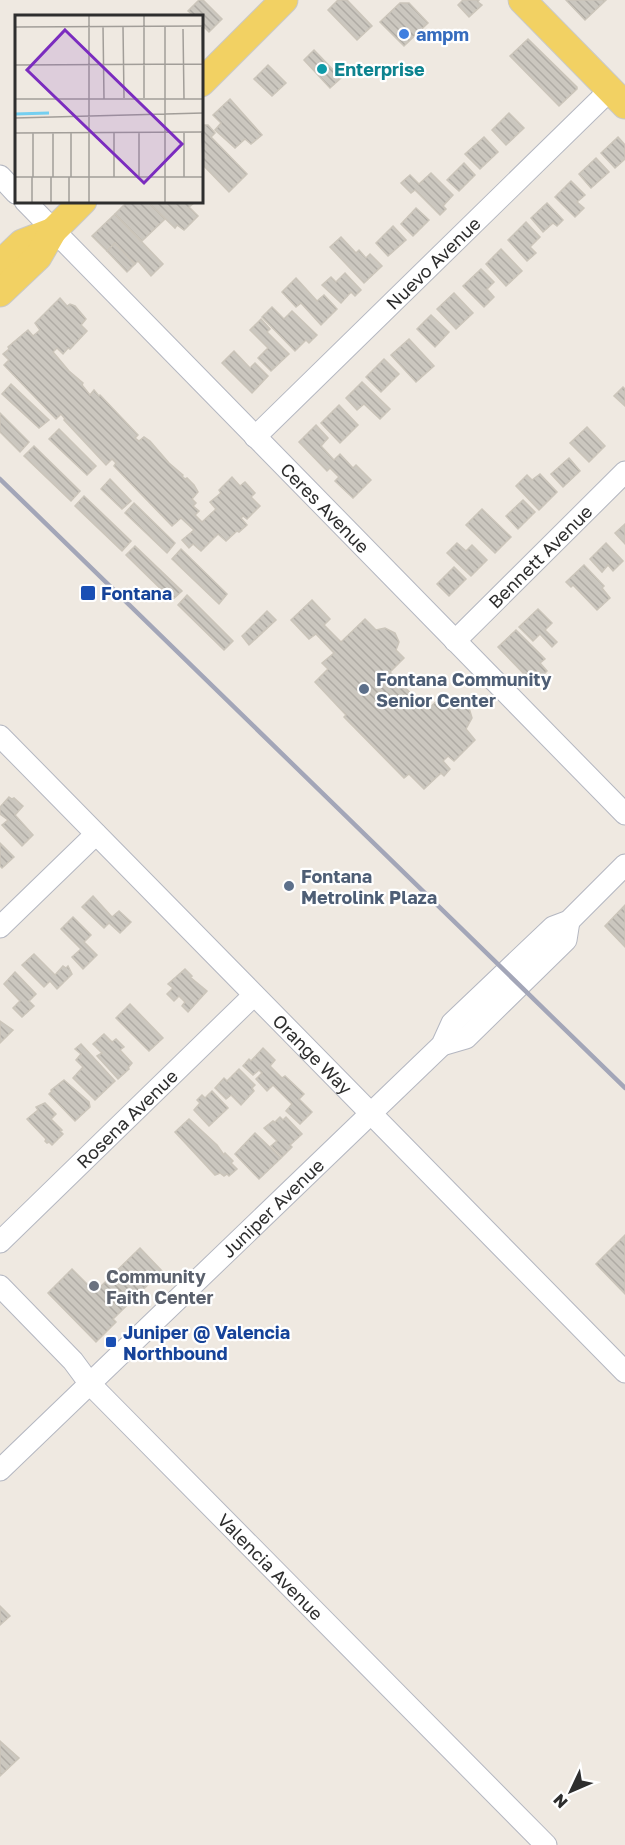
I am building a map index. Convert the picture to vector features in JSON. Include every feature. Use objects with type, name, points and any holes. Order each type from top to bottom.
[{"type":"main road","points":[[202,82],[284,0]]},
{"type":"main road","points":[[522,0],[618,97]]},
{"type":"main road","points":[[0,293],[38,257],[53,231],[82,202]]},
{"type":"main road","points":[[0,264],[22,243],[53,231]]},
{"type":"street","name":"Nuevo Avenue","points":[[255,437],[618,97]]},
{"type":"street","points":[[0,176],[15,192]]},
{"type":"street","name":"Ceres Avenue","points":[[26,202],[625,814]]},
{"type":"street","name":"Bennett Avenue","points":[[455,641],[625,471]]},
{"type":"street","name":"Orange Way","points":[[0,736],[625,1372]]},
{"type":"street","points":[[0,927],[96,834]]},
{"type":"street","name":"Juniper Avenue","points":[[0,1470],[442,1045],[452,1023],[553,927],[569,921],[625,865]]},
{"type":"street","name":"Rosena Avenue","points":[[0,1242],[254,995]]},
{"type":"street","name":"Valencia Avenue","points":[[0,1286],[73,1361],[90,1384],[546,1845]]},
{"type":"building","points":[[199,0],[203,0],[222,19],[209,32],[202,25],[202,15],[193,15],[188,11]]},
{"type":"building","points":[[338,0],[347,0],[372,26],[357,40],[328,10]]},
{"type":"building","points":[[463,0],[479,0],[478,2],[482,5],[469,17],[458,5]]},
{"type":"building","points":[[566,0],[606,0],[585,20]]},
{"type":"building","name":"ampm","points":[[400,3],[409,3],[428,23],[404,46],[380,22]]},
{"type":"building","points":[[528,39],[577,87],[559,106],[510,56]]},
{"type":"building","name":"Enterprise","points":[[314,50],[341,78],[330,88],[304,60]]},
{"type":"building","points":[[268,65],[286,83],[272,96],[254,79]]},
{"type":"building","points":[[230,99],[262,135],[251,144],[245,139],[235,148],[215,130],[221,123],[213,115]]},
{"type":"building","points":[[509,113],[524,128],[506,145],[492,130]]},
{"type":"building","points":[[202,125],[208,125],[215,133],[211,137],[247,174],[229,192],[202,164]]},
{"type":"building","points":[[484,137],[498,152],[480,169],[465,154]]},
{"type":"building","points":[[618,137],[625,145],[625,159],[615,168],[601,153]]},
{"type":"building","points":[[596,158],[609,172],[591,188],[579,174]]},
{"type":"building","points":[[464,163],[475,175],[459,191],[447,180]]},
{"type":"building","points":[[431,173],[453,195],[443,206],[446,209],[440,215],[415,190],[411,193],[401,183],[410,175],[419,184]]},
{"type":"building","points":[[571,181],[585,195],[577,202],[584,208],[575,217],[555,197]]},
{"type":"building","points":[[127,202],[148,202],[165,219],[142,241],[115,214]]},
{"type":"building","points":[[148,202],[193,202],[189,207],[198,216],[184,230],[177,225],[175,228]]},
{"type":"building","points":[[547,203],[563,220],[557,226],[553,223],[543,232],[531,218]]},
{"type":"building","points":[[416,208],[429,220],[413,236],[401,224]]},
{"type":"building","points":[[115,214],[163,264],[151,276],[138,261],[135,264],[115,243],[107,251],[92,236]]},
{"type":"building","points":[[526,222],[540,237],[530,247],[536,253],[527,261],[508,240]]},
{"type":"building","points":[[393,226],[406,240],[388,256],[376,243]]},
{"type":"building","points":[[341,237],[356,253],[359,250],[366,258],[370,254],[382,266],[364,283],[330,247]]},
{"type":"building","points":[[115,243],[135,264],[127,272],[107,251]]},
{"type":"building","points":[[501,249],[522,271],[506,286],[486,264]]},
{"type":"building","points":[[481,269],[494,282],[487,289],[494,297],[484,307],[463,286]]},
{"type":"building","points":[[345,273],[361,290],[355,296],[351,292],[341,303],[322,285],[331,277],[336,282]]},
{"type":"building","points":[[296,278],[317,301],[324,295],[337,309],[321,325],[301,303],[296,307],[282,292]]},
{"type":"building","points":[[454,293],[473,313],[456,329],[437,309]]},
{"type":"building","points":[[60,298],[67,306],[70,304],[75,306],[86,319],[81,325],[87,331],[63,354],[57,348],[53,352],[83,383],[82,385],[90,395],[94,390],[100,395],[138,435],[135,438],[139,441],[144,437],[150,441],[185,479],[187,478],[194,485],[198,492],[192,499],[196,503],[193,506],[199,511],[195,515],[202,522],[216,509],[210,502],[221,493],[219,490],[232,477],[240,486],[245,482],[255,493],[251,497],[260,506],[247,519],[243,516],[241,518],[247,525],[239,532],[237,531],[226,541],[218,534],[201,551],[193,544],[189,548],[182,540],[194,530],[181,518],[172,526],[114,466],[116,463],[112,459],[106,465],[61,414],[56,419],[4,365],[9,360],[3,354],[9,349],[8,347],[28,330],[33,336],[40,330],[35,323]]},
{"type":"building","points":[[272,307],[284,319],[292,311],[317,335],[309,343],[306,340],[295,351],[262,317]]},
{"type":"building","points":[[431,315],[449,332],[435,347],[417,329]]},
{"type":"building","points":[[261,319],[270,329],[267,332],[289,354],[271,371],[258,358],[268,348],[250,330]]},
{"type":"building","points":[[409,339],[434,366],[416,382],[391,355]]},
{"type":"building","points":[[234,351],[250,368],[255,363],[268,376],[252,393],[222,363]]},
{"type":"building","points":[[384,359],[399,374],[381,392],[366,377]]},
{"type":"building","points":[[362,382],[390,409],[380,419],[364,404],[357,410],[346,398]]},
{"type":"building","points":[[11,384],[49,420],[39,428],[2,394]]},
{"type":"building","points":[[623,387],[625,389],[625,406],[614,396]]},
{"type":"building","points":[[339,405],[358,425],[340,443],[321,423]]},
{"type":"building","points":[[0,413],[29,442],[20,452],[0,432]]},
{"type":"building","points":[[316,425],[328,438],[321,446],[334,460],[340,454],[353,468],[356,465],[371,480],[353,498],[335,481],[339,477],[330,468],[327,471],[299,442]]},
{"type":"building","points":[[587,427],[605,446],[589,462],[570,443]]},
{"type":"building","points":[[59,429],[96,466],[87,475],[49,439]]},
{"type":"building","points":[[34,446],[80,491],[71,501],[24,456]]},
{"type":"building","points":[[569,458],[580,471],[563,487],[551,474]]},
{"type":"building","points":[[540,474],[557,492],[539,510],[516,486],[527,475],[532,480]]},
{"type":"building","points":[[110,479],[131,501],[122,509],[101,489]]},
{"type":"building","points":[[84,496],[131,541],[122,551],[75,506]]},
{"type":"building","points":[[523,500],[535,512],[518,529],[506,516]]},
{"type":"building","points":[[134,503],[175,543],[167,553],[125,513]]},
{"type":"building","points":[[482,509],[511,537],[495,553],[466,525]]},
{"type":"building","points":[[625,524],[625,544],[615,533]]},
{"type":"building","points":[[457,543],[466,551],[472,545],[487,560],[471,576],[447,553]]},
{"type":"building","points":[[606,543],[623,561],[613,571],[608,565],[602,572],[590,559]]},
{"type":"building","points":[[135,546],[182,591],[172,600],[126,555]]},
{"type":"building","points":[[181,549],[227,594],[219,604],[172,559]]},
{"type":"building","points":[[584,565],[604,586],[602,588],[610,598],[597,610],[573,585],[571,587],[566,582]]},
{"type":"building","points":[[454,567],[466,579],[449,596],[437,584]]},
{"type":"building","points":[[187,595],[233,641],[224,650],[178,605]]},
{"type":"building","name":"Fontana Community Senior Center","points":[[312,600],[330,619],[324,625],[341,642],[365,619],[376,630],[385,628],[395,633],[399,642],[396,650],[404,658],[390,672],[427,710],[442,696],[449,704],[459,702],[469,708],[472,718],[466,729],[475,740],[454,761],[448,756],[443,761],[450,769],[444,776],[441,773],[424,789],[409,774],[404,778],[344,717],[346,715],[315,682],[328,669],[322,663],[334,653],[316,634],[309,639],[291,620]]},
{"type":"building","points":[[538,609],[552,623],[545,630],[557,642],[552,647],[540,634],[533,641],[519,627]]},
{"type":"building","points":[[267,611],[276,620],[249,645],[242,636]]},
{"type":"building","points":[[516,630],[545,659],[540,663],[547,671],[537,681],[531,674],[527,677],[498,647]]},
{"type":"building","points":[[9,797],[14,798],[23,806],[15,815],[33,835],[22,846],[2,825],[8,820],[0,814],[0,807]]},
{"type":"building","points":[[0,843],[14,857],[2,868],[0,866]]},
{"type":"building","points":[[93,896],[112,917],[119,911],[131,922],[120,933],[109,923],[104,928],[82,907]]},
{"type":"building","points":[[625,905],[625,947],[605,926]]},
{"type":"building","points":[[73,917],[91,935],[84,942],[97,955],[83,969],[72,957],[81,949],[61,929]]},
{"type":"building","points":[[34,954],[55,975],[63,966],[66,968],[68,966],[72,974],[57,989],[50,981],[44,987],[22,965]]},
{"type":"building","points":[[185,969],[192,976],[190,977],[207,991],[188,1012],[182,1006],[185,1002],[179,996],[174,1001],[167,994],[173,988],[168,984]]},
{"type":"building","points":[[15,972],[36,994],[29,1001],[34,1006],[22,1017],[13,1008],[20,1001],[4,984]]},
{"type":"building","points":[[130,1004],[163,1038],[149,1051],[116,1018]]},
{"type":"building","points":[[0,1021],[13,1030],[0,1043]]},
{"type":"building","points":[[104,1034],[112,1042],[116,1039],[124,1047],[120,1050],[132,1063],[118,1079],[97,1056],[102,1053],[93,1044]]},
{"type":"building","points":[[81,1044],[115,1081],[95,1100],[73,1078],[83,1067],[76,1060],[81,1054],[75,1049]]},
{"type":"building","points":[[263,1048],[275,1060],[270,1066],[282,1078],[285,1076],[304,1094],[299,1099],[312,1112],[300,1124],[286,1111],[292,1104],[273,1085],[267,1091],[256,1079],[262,1073],[259,1070],[253,1075],[243,1066]]},
{"type":"building","points":[[239,1069],[255,1085],[252,1088],[254,1091],[241,1105],[231,1095],[226,1099],[215,1088],[224,1078],[227,1081]]},
{"type":"building","points":[[64,1080],[89,1102],[90,1107],[75,1121],[49,1094]]},
{"type":"building","points":[[212,1091],[228,1108],[209,1126],[194,1110],[200,1103],[197,1100],[202,1095],[205,1098]]},
{"type":"building","points":[[45,1103],[56,1114],[51,1119],[63,1134],[52,1145],[45,1141],[46,1139],[27,1119],[38,1110],[36,1107]]},
{"type":"building","points":[[280,1117],[283,1120],[286,1117],[302,1134],[290,1145],[292,1147],[282,1157],[271,1146],[277,1141],[264,1128]]},
{"type":"building","points":[[189,1119],[217,1145],[224,1155],[225,1153],[233,1161],[231,1163],[237,1169],[229,1176],[220,1173],[215,1175],[175,1132]]},
{"type":"building","points":[[255,1133],[281,1158],[259,1179],[235,1154]]},
{"type":"building","points":[[625,1235],[625,1294],[596,1264]]},
{"type":"building","points":[[140,1248],[162,1271],[113,1319],[116,1322],[96,1342],[48,1293],[72,1269],[95,1292]]},
{"type":"building","points":[[0,1606],[10,1616],[0,1625]]},
{"type":"building","points":[[0,1741],[19,1758],[0,1776]]},
{"type":"railway","points":[[0,479],[625,1088]]},
{"type":"place","name":"ampm","points":[[404,34]]},
{"type":"place","name":"Enterprise","points":[[322,69]]},
{"type":"place","name":"Fontana","points":[[88,593]]},
{"type":"place","name":"Fontana Community Senior Center","points":[[364,689]]},
{"type":"place","name":"Fontana Metrolink Plaza","points":[[289,886]]},
{"type":"place","name":"Community Faith Center","points":[[94,1286]]},
{"type":"place","name":"Juniper @ Valencia Northbound","points":[[111,1342]]}]
